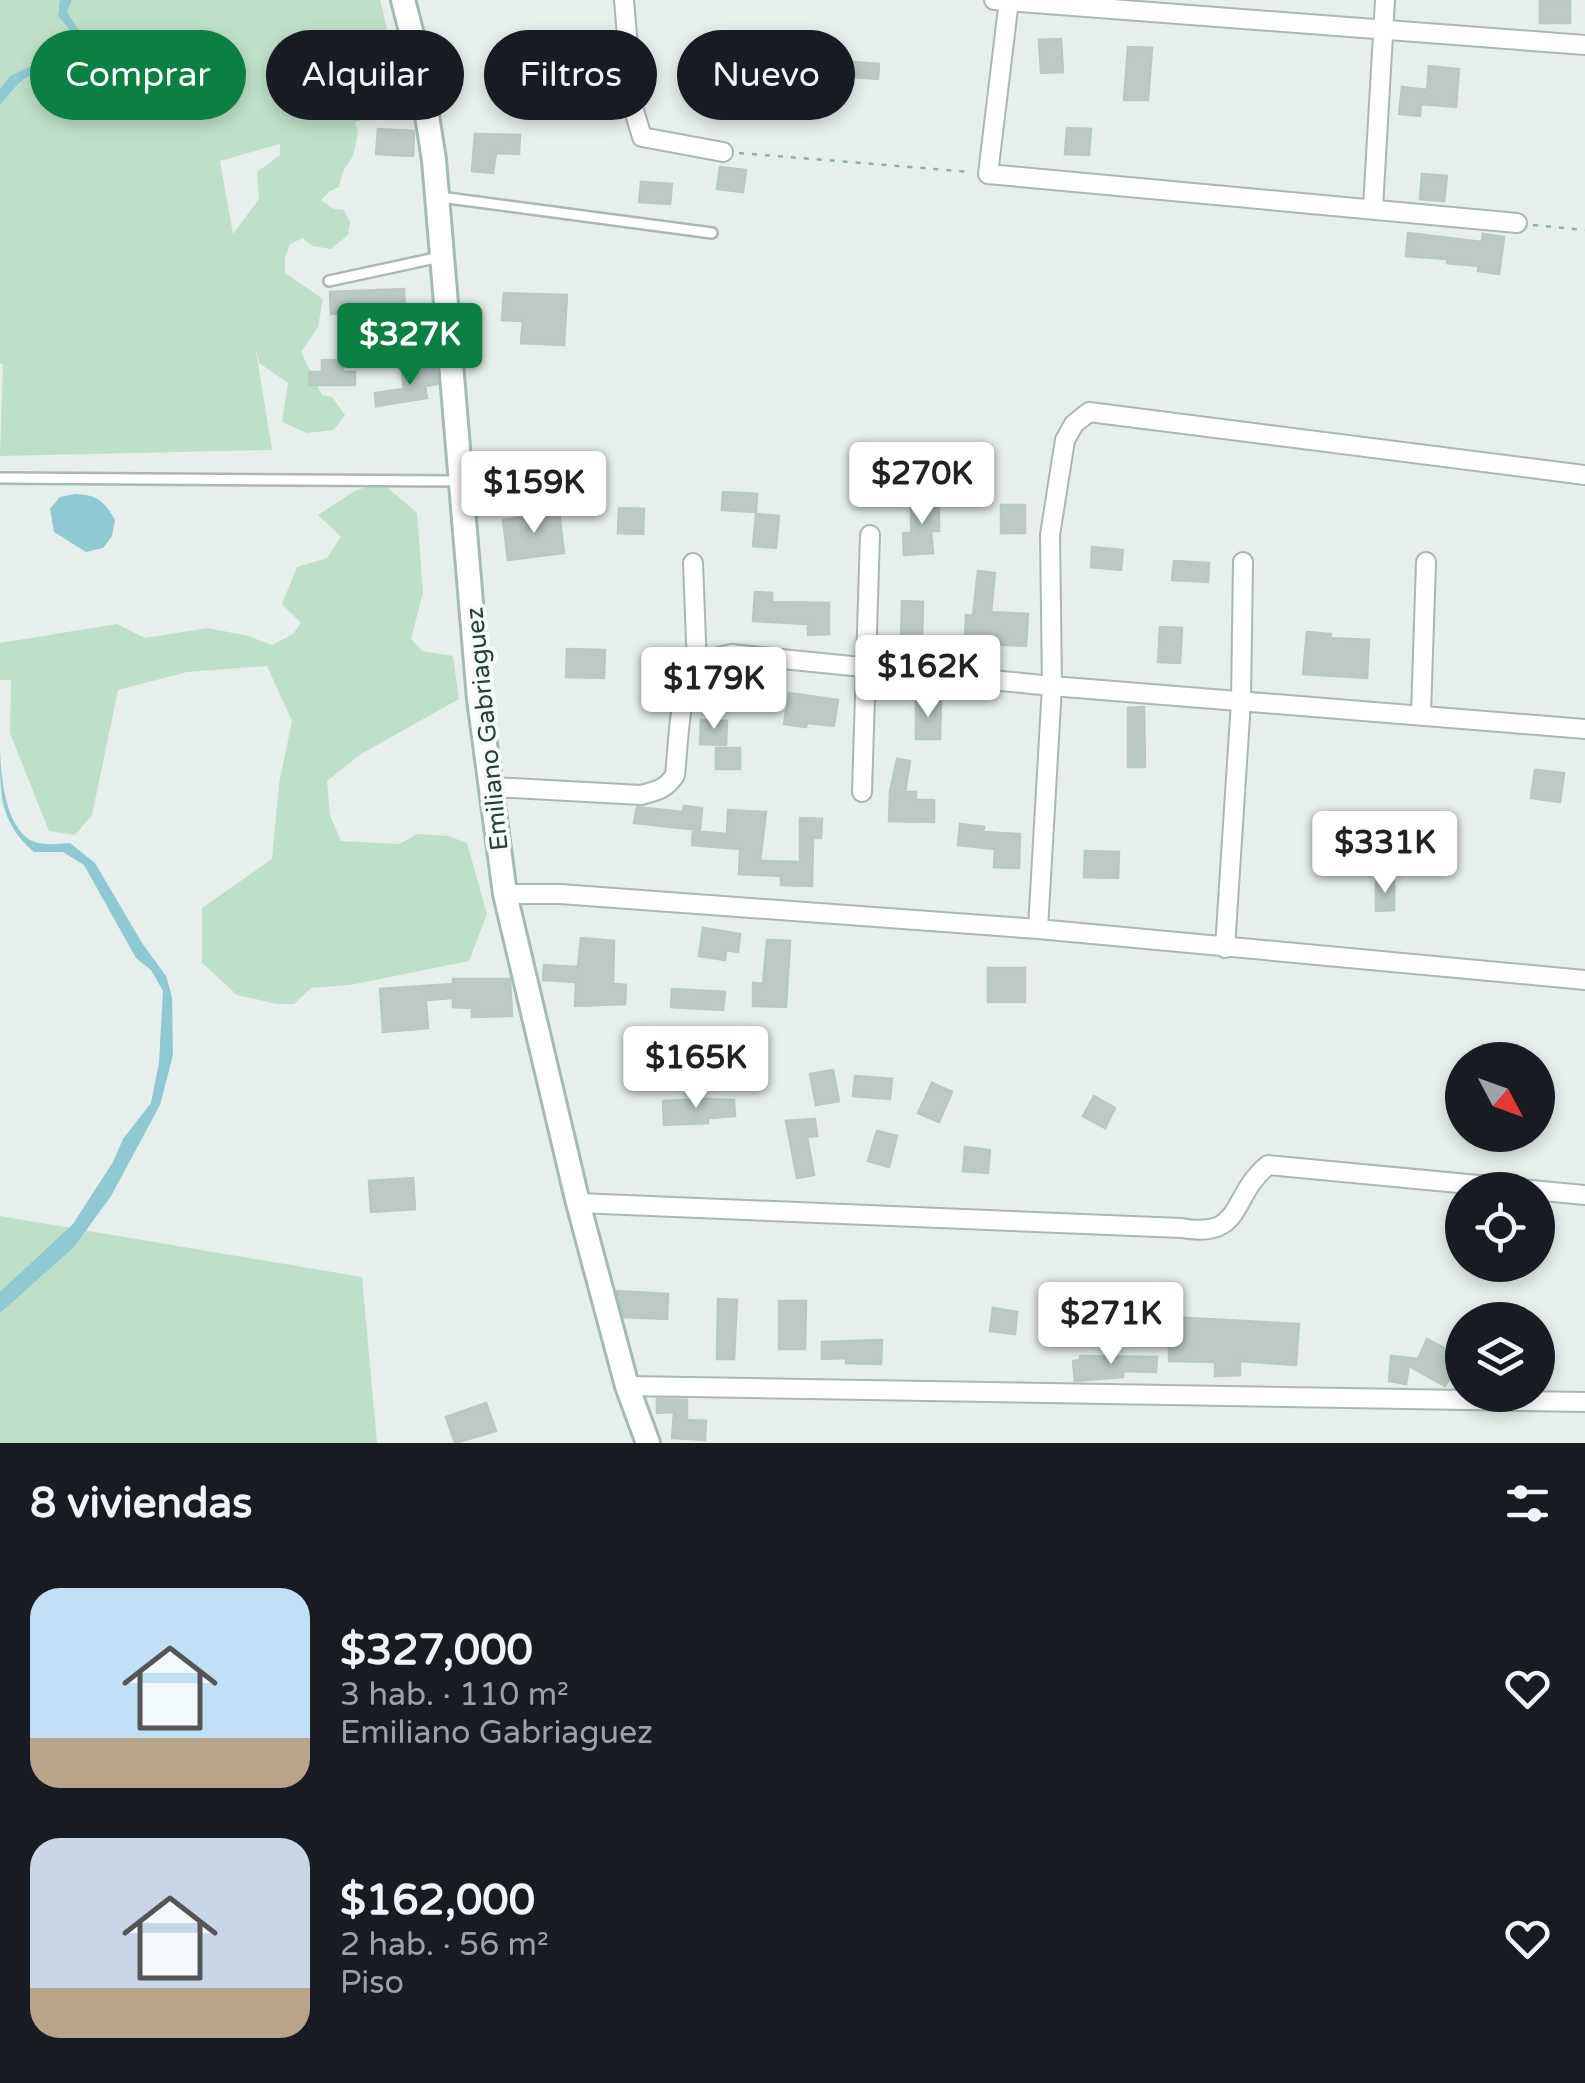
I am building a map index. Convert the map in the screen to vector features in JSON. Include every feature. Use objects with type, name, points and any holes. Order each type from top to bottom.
[{"type":"main road","name":"Emiliano Gabriaguez","points":[[404,0],[418,58],[437,197],[479,699],[505,894],[578,1203],[627,1386],[648,1443]]},
{"type":"street","points":[[624,0],[633,107],[642,137],[723,152]]},
{"type":"street","points":[[1517,223],[988,174],[1004,0],[1585,45]]},
{"type":"street","points":[[1373,208],[1385,0]]},
{"type":"street","points":[[1038,930],[1052,686],[1050,534],[1065,440],[1074,424],[1089,412],[1585,475]]},
{"type":"street","points":[[862,792],[870,535]]},
{"type":"street","points":[[1225,948],[1241,701],[1243,562]]},
{"type":"street","points":[[1421,714],[1426,562]]},
{"type":"street","points":[[693,563],[697,666]]},
{"type":"street","points":[[492,786],[641,794],[660,791],[675,774],[688,681],[697,666],[732,654],[1052,686],[1585,729]]},
{"type":"street","points":[[505,894],[560,894],[1038,930],[1585,980]]},
{"type":"street","points":[[578,1203],[1181,1228],[1200,1232],[1215,1230],[1228,1222],[1252,1178],[1268,1166],[1585,1195]]},
{"type":"street","points":[[627,1386],[1585,1402]]},
{"type":"lane","points":[[437,197],[712,233]]},
{"type":"lane","points":[[329,281],[442,257]]},
{"type":"lane","points":[[0,478],[461,481]]},
{"type":"path","points":[[723,152],[988,174]]},
{"type":"path","points":[[1517,223],[1585,230]]},
{"type":"green space","points":[[0,0],[380,0],[387,30],[266,30],[266,120],[362,120],[355,122],[358,133],[353,156],[339,187],[321,200],[334,209],[344,210],[350,222],[348,235],[331,249],[312,246],[303,238],[290,244],[285,257],[285,273],[323,299],[318,327],[301,352],[322,395],[332,397],[345,415],[334,430],[307,433],[282,422],[288,383],[259,363],[255,345],[272,450],[0,456]],"holes":[[[280,144],[280,155],[257,172],[259,199],[233,234],[220,161]]]},
{"type":"green space","points":[[380,481],[417,513],[423,593],[411,639],[422,651],[453,656],[459,699],[361,754],[327,781],[330,815],[341,841],[399,844],[417,834],[448,836],[467,843],[487,914],[469,961],[350,985],[311,988],[294,1004],[237,995],[202,963],[202,908],[272,859],[279,784],[292,721],[267,666],[187,672],[118,690],[92,815],[75,835],[49,831],[10,733],[11,680],[0,680],[0,643],[117,624],[145,638],[208,628],[272,645],[293,634],[301,623],[282,604],[297,567],[327,558],[341,537],[318,515],[353,492]]},
{"type":"green space","points":[[0,1216],[362,1277],[377,1443],[0,1443]]},
{"type":"water","points":[[60,0],[72,0],[67,11],[79,30],[70,30],[58,16]]},
{"type":"water","points":[[30,67],[30,76],[0,105],[0,89],[10,76]]},
{"type":"water","points":[[75,494],[100,500],[115,520],[112,536],[103,548],[86,552],[54,532],[50,509],[60,497]]},
{"type":"water","points":[[0,750],[6,799],[22,833],[39,843],[70,843],[95,863],[166,976],[172,997],[173,1055],[160,1105],[111,1196],[74,1247],[0,1313],[0,1292],[73,1224],[113,1162],[123,1139],[151,1103],[159,1062],[163,991],[151,970],[136,958],[84,865],[63,852],[34,852],[14,830],[4,807]]},
{"type":"building","points":[[1540,0],[1570,0],[1570,23],[1540,23]]},
{"type":"building","points":[[1061,39],[1063,72],[1041,73],[1039,40]]},
{"type":"building","points":[[1128,47],[1152,48],[1148,100],[1124,100]]},
{"type":"building","points":[[855,62],[879,64],[878,79],[855,77]]},
{"type":"building","points":[[1429,66],[1459,69],[1456,107],[1421,104],[1420,116],[1399,114],[1402,87],[1427,90]]},
{"type":"building","points":[[1067,128],[1091,129],[1089,155],[1065,154]]},
{"type":"building","points":[[378,129],[414,131],[413,156],[376,154]]},
{"type":"building","points":[[475,134],[520,135],[519,154],[496,153],[493,173],[472,171]]},
{"type":"building","points":[[720,167],[746,170],[743,192],[717,189]]},
{"type":"building","points":[[1422,174],[1447,176],[1444,201],[1420,199]]},
{"type":"building","points":[[641,182],[672,184],[670,204],[639,202]]},
{"type":"building","points":[[1408,233],[1482,242],[1483,234],[1504,237],[1499,274],[1478,271],[1479,266],[1447,263],[1447,259],[1406,256]]},
{"type":"building","points":[[404,289],[405,311],[331,314],[330,292]]},
{"type":"building","points":[[504,293],[567,295],[564,345],[521,343],[523,321],[502,320]]},
{"type":"building","points":[[322,360],[343,360],[343,372],[355,372],[355,385],[309,385],[310,372],[322,372]]},
{"type":"building","points":[[436,368],[438,384],[425,386],[427,398],[376,406],[375,393],[404,389],[402,372]]},
{"type":"building","points":[[723,492],[757,494],[756,512],[722,510]]},
{"type":"building","points":[[911,500],[939,500],[939,531],[931,531],[933,553],[904,555],[903,533],[911,533]]},
{"type":"building","points":[[1001,505],[1025,505],[1025,533],[1001,533]]},
{"type":"building","points":[[619,508],[644,509],[643,534],[618,533]]},
{"type":"building","points":[[559,512],[564,553],[508,560],[503,520]]},
{"type":"building","points":[[756,514],[779,516],[776,548],[753,546]]},
{"type":"building","points":[[1092,547],[1123,550],[1121,570],[1091,567]]},
{"type":"building","points":[[1174,561],[1209,563],[1208,582],[1172,580]]},
{"type":"building","points":[[978,571],[995,573],[991,612],[1028,614],[1026,646],[985,644],[985,639],[965,638],[966,615],[973,616]]},
{"type":"building","points":[[755,592],[772,593],[772,602],[829,603],[829,634],[808,635],[808,624],[753,621]]},
{"type":"building","points":[[902,601],[923,602],[922,644],[901,644]]},
{"type":"building","points":[[1160,627],[1182,628],[1180,663],[1158,662]]},
{"type":"building","points":[[1307,632],[1331,634],[1330,638],[1369,640],[1367,678],[1303,674]]},
{"type":"building","points":[[567,649],[605,650],[604,678],[566,677]]},
{"type":"building","points":[[789,693],[838,700],[834,726],[784,724]]},
{"type":"building","points":[[916,702],[941,702],[940,739],[916,739]]},
{"type":"building","points":[[1144,707],[1145,767],[1128,767],[1128,708]]},
{"type":"building","points":[[701,720],[727,721],[726,745],[700,744]]},
{"type":"building","points":[[716,748],[740,748],[740,769],[716,769]]},
{"type":"building","points":[[897,759],[910,761],[905,792],[916,792],[916,800],[934,800],[934,822],[889,821]]},
{"type":"building","points":[[1535,770],[1564,773],[1560,802],[1531,798]]},
{"type":"building","points":[[684,806],[702,808],[700,830],[634,823],[637,807],[683,812]]},
{"type":"building","points":[[728,810],[766,812],[760,861],[800,862],[800,818],[822,819],[821,838],[813,838],[812,886],[781,885],[781,876],[739,874],[740,849],[692,845],[693,831],[727,834]]},
{"type":"building","points":[[960,824],[984,827],[983,832],[1020,834],[1019,868],[994,867],[995,849],[958,845]]},
{"type":"building","points":[[1085,851],[1119,852],[1118,878],[1084,877]]},
{"type":"building","points":[[1376,882],[1394,882],[1394,910],[1376,911]]},
{"type":"building","points":[[703,928],[740,934],[738,952],[726,950],[725,960],[699,956]]},
{"type":"building","points":[[581,938],[614,941],[613,984],[626,985],[625,1004],[575,1006],[576,982],[543,980],[544,965],[578,967]]},
{"type":"building","points":[[767,940],[790,941],[786,1007],[753,1006],[753,983],[763,984]]},
{"type":"building","points":[[988,968],[1025,968],[1025,1002],[988,1002]]},
{"type":"building","points":[[453,979],[510,979],[512,1016],[472,1017],[472,1008],[453,1007],[453,998],[426,1000],[428,1028],[383,1032],[380,989],[453,984]]},
{"type":"building","points":[[672,989],[725,992],[723,1010],[671,1007]]},
{"type":"building","points":[[833,1070],[839,1101],[816,1105],[810,1074]]},
{"type":"building","points":[[855,1076],[892,1079],[890,1099],[853,1096]]},
{"type":"building","points":[[932,1083],[952,1092],[939,1122],[918,1113]]},
{"type":"building","points":[[1094,1096],[1115,1108],[1105,1128],[1083,1116]]},
{"type":"building","points":[[734,1100],[735,1116],[708,1118],[708,1123],[664,1125],[663,1101]]},
{"type":"building","points":[[815,1119],[817,1136],[807,1137],[814,1175],[797,1178],[786,1121]]},
{"type":"building","points":[[877,1131],[897,1136],[889,1167],[868,1161]]},
{"type":"building","points":[[965,1147],[990,1150],[988,1173],[963,1171]]},
{"type":"building","points":[[413,1178],[415,1209],[371,1212],[369,1181]]},
{"type":"building","points":[[617,1291],[668,1294],[667,1319],[624,1317]]},
{"type":"building","points":[[718,1299],[737,1300],[734,1359],[717,1359]]},
{"type":"building","points":[[779,1301],[806,1301],[805,1349],[779,1349]]},
{"type":"building","points":[[993,1308],[1017,1312],[1015,1334],[990,1331]]},
{"type":"building","points":[[1112,1316],[1112,1332],[1078,1333],[1077,1317]]},
{"type":"building","points":[[1169,1317],[1299,1324],[1296,1365],[1240,1361],[1240,1375],[1215,1376],[1215,1362],[1169,1361]]},
{"type":"building","points":[[1427,1339],[1445,1349],[1445,1386],[1409,1366],[1406,1384],[1389,1381],[1391,1356],[1418,1359]]},
{"type":"building","points":[[882,1340],[881,1364],[846,1363],[846,1358],[822,1359],[822,1342]]},
{"type":"building","points":[[1080,1356],[1157,1357],[1156,1372],[1123,1371],[1123,1377],[1075,1381],[1073,1361],[1080,1360]]},
{"type":"building","points":[[657,1399],[687,1400],[687,1420],[706,1421],[705,1440],[672,1438],[674,1412],[657,1413]]},
{"type":"building","points":[[486,1403],[496,1431],[455,1443],[446,1417]]}]
